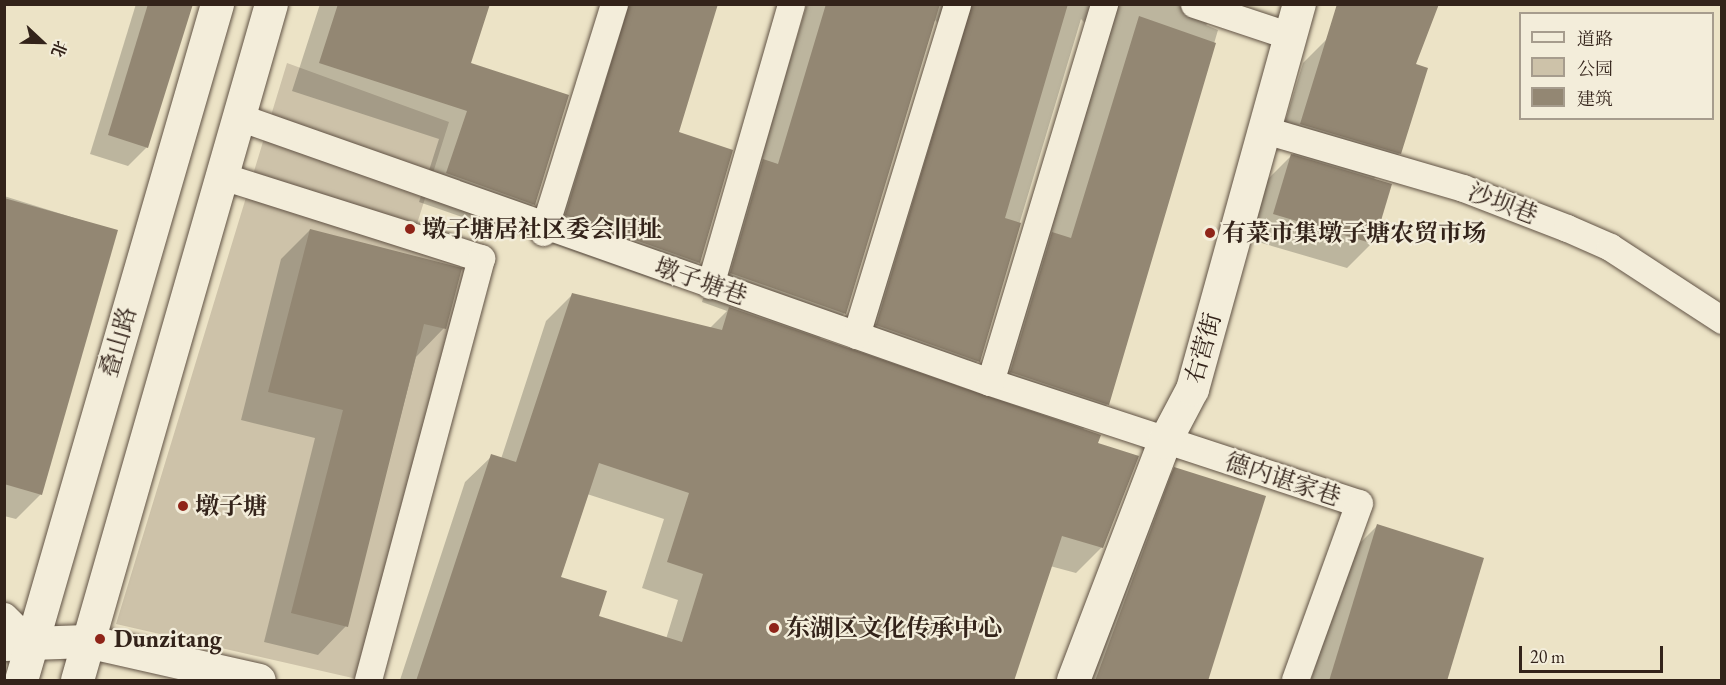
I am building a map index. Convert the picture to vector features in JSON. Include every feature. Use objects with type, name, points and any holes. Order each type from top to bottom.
[{"type":"main road","name":"叠山路","points":[[21,681],[17,643],[217,4]]},
{"type":"main road","points":[[77,681],[86,641],[271,4]]},
{"type":"main road","name":"右营街","points":[[1073,681],[1164,442],[1192,389],[1299,4]]},
{"type":"main road","points":[[17,643],[86,641],[259,681]]},
{"type":"lane","points":[[544,229],[614,4]]},
{"type":"lane","points":[[710,285],[791,4]]},
{"type":"lane","points":[[856,335],[957,4]]},
{"type":"lane","points":[[990,382],[1104,4]]},
{"type":"lane","points":[[1194,4],[1290,36]]},
{"type":"lane","name":"墩子塘巷","points":[[239,117],[544,229],[1164,442]]},
{"type":"lane","name":"沙坝巷","points":[[1265,130],[1463,188],[1567,228],[1610,247],[1722,320]]},
{"type":"lane","points":[[222,176],[481,258],[368,681]]},
{"type":"lane","name":"德内谌家巷","points":[[1164,442],[1359,504],[1295,681]]},
{"type":"lane","points":[[4,616],[17,643]]},
{"type":"green space","points":[[287,63],[449,122],[411,243],[472,262],[357,679],[116,624]]},
{"type":"building","points":[[148,4],[193,4],[148,148],[108,135]]},
{"type":"building","points":[[338,4],[490,4],[471,63],[569,95],[535,205],[446,173],[467,111],[319,63]]},
{"type":"building","points":[[629,4],[718,4],[679,132],[733,150],[700,263],[565,215]]},
{"type":"building","points":[[826,4],[940,4],[846,314],[730,273],[763,159],[778,164]]},
{"type":"building","points":[[972,4],[1068,4],[1005,218],[1021,223],[980,362],[876,325]]},
{"type":"building","points":[[1337,4],[1439,4],[1416,64],[1428,68],[1401,154],[1300,124]]},
{"type":"building","points":[[1139,16],[1216,43],[1109,405],[1010,372],[1052,232],[1071,238]]},
{"type":"building","points":[[1291,154],[1392,184],[1374,244],[1273,214]]},
{"type":"building","points":[[4,198],[118,230],[42,495],[4,484]]},
{"type":"building","points":[[310,229],[462,268],[446,329],[424,324],[348,627],[291,613],[343,410],[268,392]]},
{"type":"building","points":[[572,293],[722,330],[729,307],[1101,435],[1098,443],[1139,456],[1103,548],[1062,536],[1014,681],[416,681],[491,454],[516,462]],"holes":[[[599,463],[689,493],[667,562],[703,574],[682,642],[599,616],[607,591],[561,577]]]},
{"type":"building","points":[[1174,467],[1266,496],[1208,681],[1095,681]]},
{"type":"building","points":[[1377,524],[1484,558],[1447,681],[1329,681]]},
{"type":"place","name":"墩子塘居社区委会旧址","points":[[410,229]]},
{"type":"place","name":"有菜市集墩子塘农贸市场","points":[[1210,233]]},
{"type":"place","name":"墩子塘","points":[[183,506]]},
{"type":"place","name":"东湖区文化传承中心","points":[[774,628]]},
{"type":"place","name":"Dunzitang","points":[[100,639]]}]
